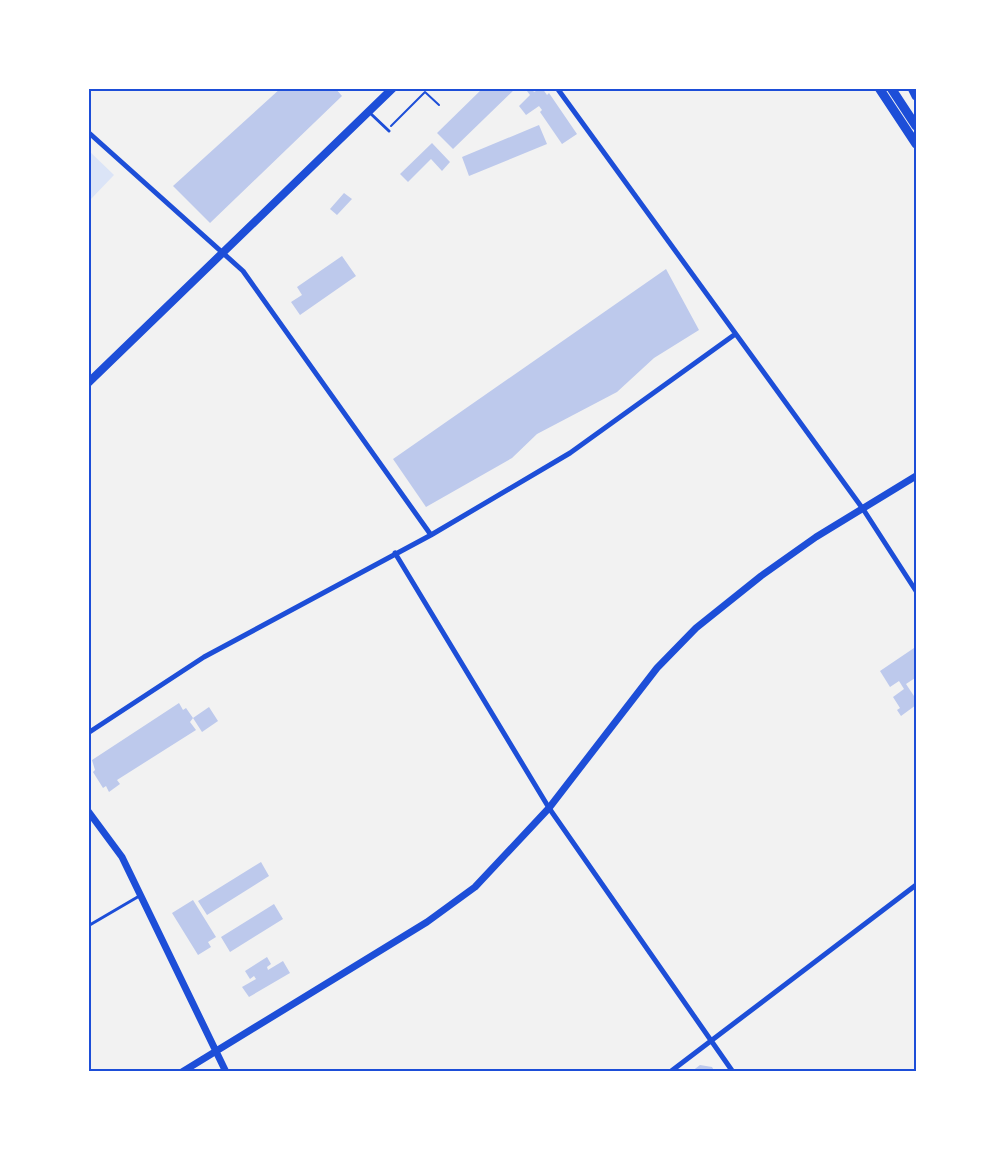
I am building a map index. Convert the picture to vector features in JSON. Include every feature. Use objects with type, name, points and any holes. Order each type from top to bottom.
[{"type":"main road","points":[[88,383],[393,88]]},
{"type":"main road","points":[[879,88],[916,144]]},
{"type":"main road","points":[[890,88],[916,126]]},
{"type":"main road","points":[[915,89],[916,96]]},
{"type":"street","points":[[557,88],[734,335],[863,509],[916,591]]},
{"type":"street","points":[[88,132],[247,275],[431,535]]},
{"type":"street","points":[[88,734],[204,657],[431,535],[570,453],[734,335]]},
{"type":"street","points":[[182,1071],[427,922],[475,887],[549,807],[657,668],[696,628],[770,569],[916,476]]},
{"type":"street","points":[[395,554],[549,807],[733,1071]]},
{"type":"street","points":[[88,811],[122,857],[226,1071]]},
{"type":"street","points":[[670,1071],[916,885]]},
{"type":"lane","points":[[369,112],[388,130]]},
{"type":"lane","points":[[88,927],[141,895]]},
{"type":"path","points":[[388,130],[425,92],[439,105]]},
{"type":"shaded area","points":[[88,150],[114,175],[89,201],[88,201]]},
{"type":"building","points":[[281,88],[335,88],[342,96],[210,223],[173,186]]},
{"type":"building","points":[[483,88],[516,88],[453,149],[437,133]]},
{"type":"building","points":[[531,88],[534,92],[542,88],[547,95],[549,93],[577,134],[562,144],[540,112],[542,110],[539,106],[526,115],[519,106],[530,95],[527,91]]},
{"type":"building","points":[[539,125],[547,144],[469,176],[462,157]]},
{"type":"building","points":[[432,143],[450,162],[442,171],[431,159],[408,182],[400,174]]},
{"type":"building","points":[[344,193],[352,199],[337,215],[330,209]]},
{"type":"building","points":[[342,256],[356,276],[300,315],[291,302],[302,295],[297,287]]},
{"type":"building","points":[[666,269],[699,330],[654,358],[617,392],[537,434],[512,458],[426,507],[393,459]]},
{"type":"building","points":[[914,648],[916,681],[915,678],[906,684],[916,699],[916,705],[901,716],[897,710],[900,708],[893,697],[904,689],[899,681],[890,687],[880,671]]},
{"type":"building","points":[[179,703],[183,710],[186,708],[193,718],[190,722],[196,730],[117,780],[120,784],[109,792],[106,786],[103,788],[93,772],[95,770],[92,760]]},
{"type":"building","points":[[209,707],[218,721],[202,732],[193,718]]},
{"type":"building","points":[[261,862],[269,876],[207,915],[198,901]]},
{"type":"building","points":[[193,900],[216,937],[208,942],[211,947],[198,955],[172,913]]},
{"type":"building","points":[[274,904],[283,919],[230,952],[221,937]]},
{"type":"building","points":[[267,957],[271,964],[267,967],[268,970],[283,961],[290,973],[249,997],[242,987],[256,979],[254,976],[250,979],[245,971]]},
{"type":"building","points":[[700,1065],[712,1067],[715,1072],[691,1072]]}]
